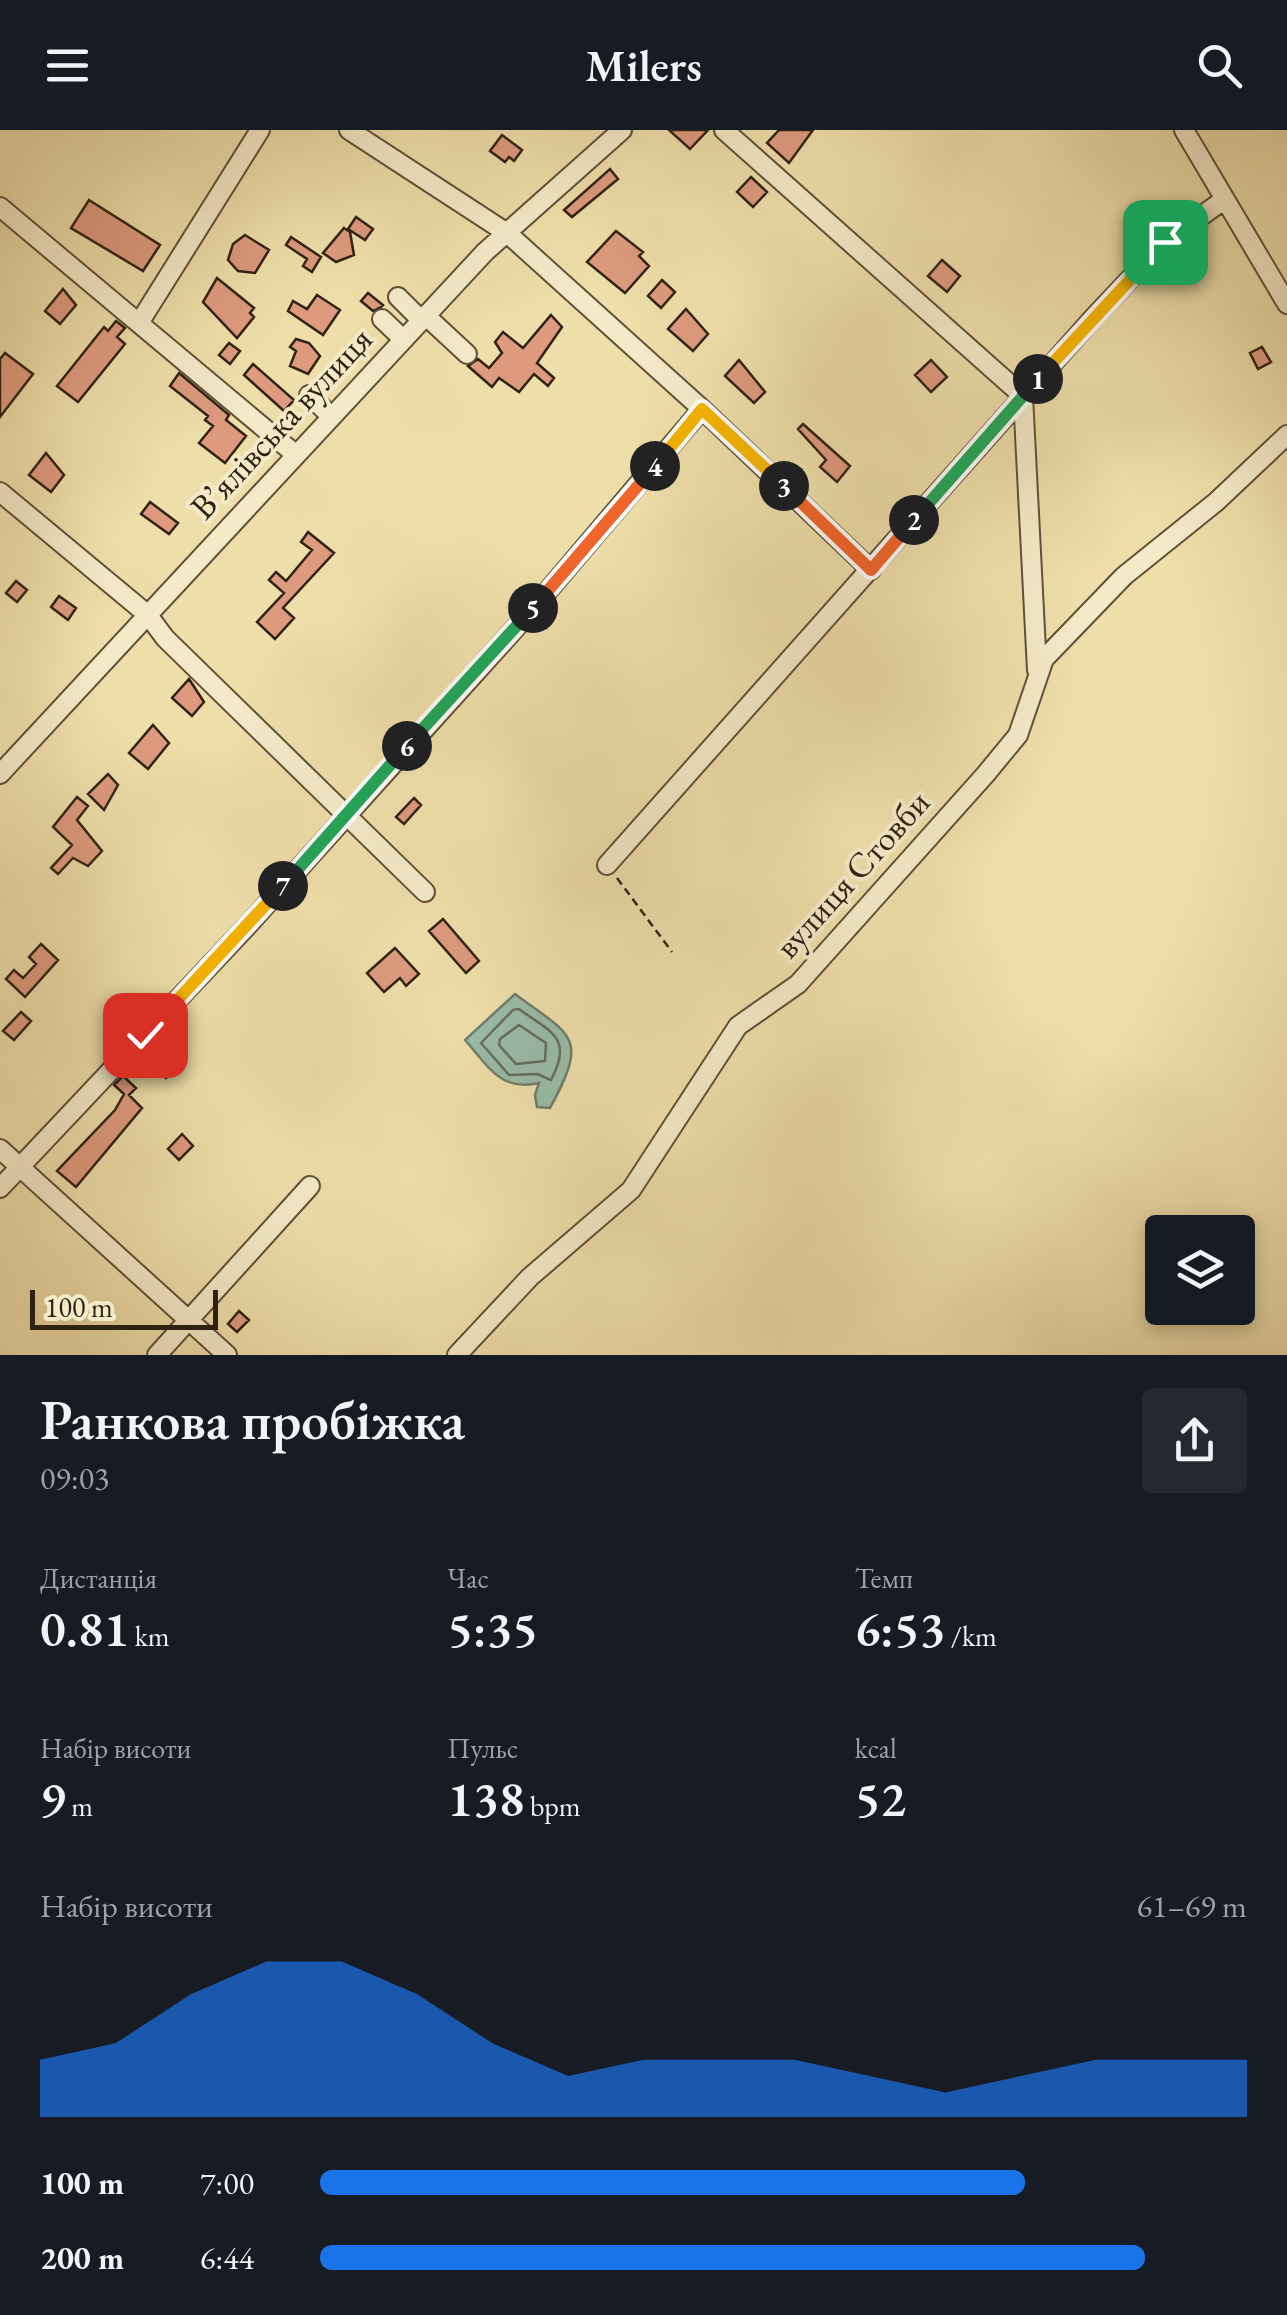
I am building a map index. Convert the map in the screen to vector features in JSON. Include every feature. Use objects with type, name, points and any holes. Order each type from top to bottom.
[{"type":"street","points":[[140,320],[260,130]]},
{"type":"street","points":[[349,130],[553,264],[871,570]]},
{"type":"street","name":"В’ялівська вулиця","points":[[0,774],[403,338],[507,233],[622,130]]},
{"type":"street","points":[[724,130],[737,149],[1023,396],[1038,678]]},
{"type":"street","points":[[1184,130],[1287,304]]},
{"type":"street","points":[[607,865],[1023,396],[1165,242],[1225,199]]},
{"type":"street","points":[[0,207],[296,454]]},
{"type":"street","points":[[398,297],[467,354]]},
{"type":"street","points":[[382,319],[403,338]]},
{"type":"street","points":[[308,395],[330,416]]},
{"type":"street","points":[[0,1188],[250,923],[530,612],[702,409]]},
{"type":"street","name":"вулиця Стовби","points":[[457,1355],[530,1277],[630,1190],[738,1026],[798,984],[1018,735],[1044,659],[1124,576],[1216,502],[1287,435]]},
{"type":"street","points":[[0,492],[148,614],[165,638],[426,892]]},
{"type":"street","points":[[0,1150],[228,1355]]},
{"type":"street","points":[[157,1355],[310,1186]]},
{"type":"path","points":[[607,865],[672,952]]},
{"type":"water","points":[[515,994],[550,1019],[568,1039],[569,1065],[550,1108],[537,1107],[539,1083],[526,1085],[505,1080],[465,1040]]},
{"type":"building","points":[[669,130],[708,130],[690,149]]},
{"type":"building","points":[[779,130],[813,130],[789,163],[767,143]]},
{"type":"building","points":[[502,135],[522,150],[514,161],[509,157],[505,162],[490,151]]},
{"type":"building","points":[[610,169],[618,179],[572,217],[564,210]]},
{"type":"building","points":[[751,177],[767,192],[753,207],[737,192]]},
{"type":"building","points":[[89,200],[160,245],[143,271],[71,228]]},
{"type":"building","points":[[356,217],[373,229],[365,240],[348,229]]},
{"type":"building","points":[[344,228],[350,232],[354,255],[336,262],[323,253]]},
{"type":"building","points":[[616,231],[643,252],[639,256],[649,266],[625,293],[587,262]]},
{"type":"building","points":[[245,235],[269,250],[255,273],[238,271],[228,260],[233,244]]},
{"type":"building","points":[[291,237],[321,257],[312,272],[303,266],[307,259],[286,245]]},
{"type":"building","points":[[942,260],[960,276],[947,292],[928,276]]},
{"type":"building","points":[[217,278],[254,308],[250,313],[254,317],[237,338],[203,302]]},
{"type":"building","points":[[662,280],[675,292],[661,308],[648,296]]},
{"type":"building","points":[[63,289],[76,305],[60,324],[45,311]]},
{"type":"building","points":[[368,293],[383,305],[373,311],[361,301]]},
{"type":"building","points":[[317,295],[340,310],[323,335],[288,311],[293,301],[307,309]]},
{"type":"building","points":[[686,309],[708,334],[693,351],[668,329]]},
{"type":"building","points":[[551,315],[562,327],[537,363],[554,378],[548,386],[534,374],[519,392],[499,378],[492,387],[468,366],[478,359],[489,368],[502,353],[495,342],[503,332],[523,348]]},
{"type":"building","points":[[116,321],[125,328],[117,337],[125,344],[78,402],[57,386],[104,327],[108,331]]},
{"type":"building","points":[[296,339],[309,343],[320,356],[308,374],[290,366],[296,351],[290,347]]},
{"type":"building","points":[[229,343],[240,351],[230,364],[219,355]]},
{"type":"building","points":[[1262,347],[1271,362],[1258,369],[1250,353]]},
{"type":"building","points":[[5,353],[33,374],[0,417],[0,359]]},
{"type":"building","points":[[739,360],[765,392],[754,403],[725,376]]},
{"type":"building","points":[[931,360],[947,377],[931,392],[915,375]]},
{"type":"building","points":[[253,364],[294,400],[284,411],[244,375]]},
{"type":"building","points":[[179,373],[229,415],[226,420],[246,436],[225,463],[199,443],[213,426],[205,420],[208,416],[170,386]]},
{"type":"building","points":[[803,424],[850,466],[837,482],[820,467],[826,460],[798,429]]},
{"type":"building","points":[[46,453],[64,475],[51,492],[29,475]]},
{"type":"building","points":[[150,502],[178,523],[169,534],[141,514]]},
{"type":"building","points":[[308,532],[334,553],[283,608],[294,618],[275,639],[257,622],[284,593],[269,580],[276,572],[286,581],[312,550],[301,542]]},
{"type":"building","points":[[16,581],[27,590],[17,602],[6,593]]},
{"type":"building","points":[[59,596],[76,608],[68,620],[51,607]]},
{"type":"building","points":[[189,679],[204,702],[192,716],[172,698]]},
{"type":"building","points":[[153,725],[169,743],[148,769],[129,753]]},
{"type":"building","points":[[108,774],[118,785],[104,810],[88,794]]},
{"type":"building","points":[[77,797],[88,806],[77,820],[102,851],[88,866],[73,858],[58,874],[51,868],[72,845],[53,827]]},
{"type":"building","points":[[414,798],[421,805],[404,824],[396,817]]},
{"type":"building","points":[[443,919],[479,961],[466,973],[429,931]]},
{"type":"building","points":[[41,944],[58,960],[25,997],[6,979],[14,970],[23,978],[36,964],[29,957]]},
{"type":"building","points":[[395,948],[419,974],[406,986],[400,978],[384,992],[367,973]]},
{"type":"building","points":[[21,1012],[31,1021],[14,1040],[3,1031]]},
{"type":"building","points":[[159,1049],[177,1065],[166,1078],[148,1061]]},
{"type":"building","points":[[123,1076],[136,1088],[129,1095],[142,1108],[76,1187],[57,1171],[115,1110],[124,1094],[114,1085]]},
{"type":"building","points":[[182,1134],[193,1146],[179,1160],[168,1149]]},
{"type":"building","points":[[239,1311],[249,1320],[237,1332],[228,1324]]},
{"type":"route","points":[[145,1035],[530,612],[702,409],[871,570],[1035,382],[1165,242]]}]
